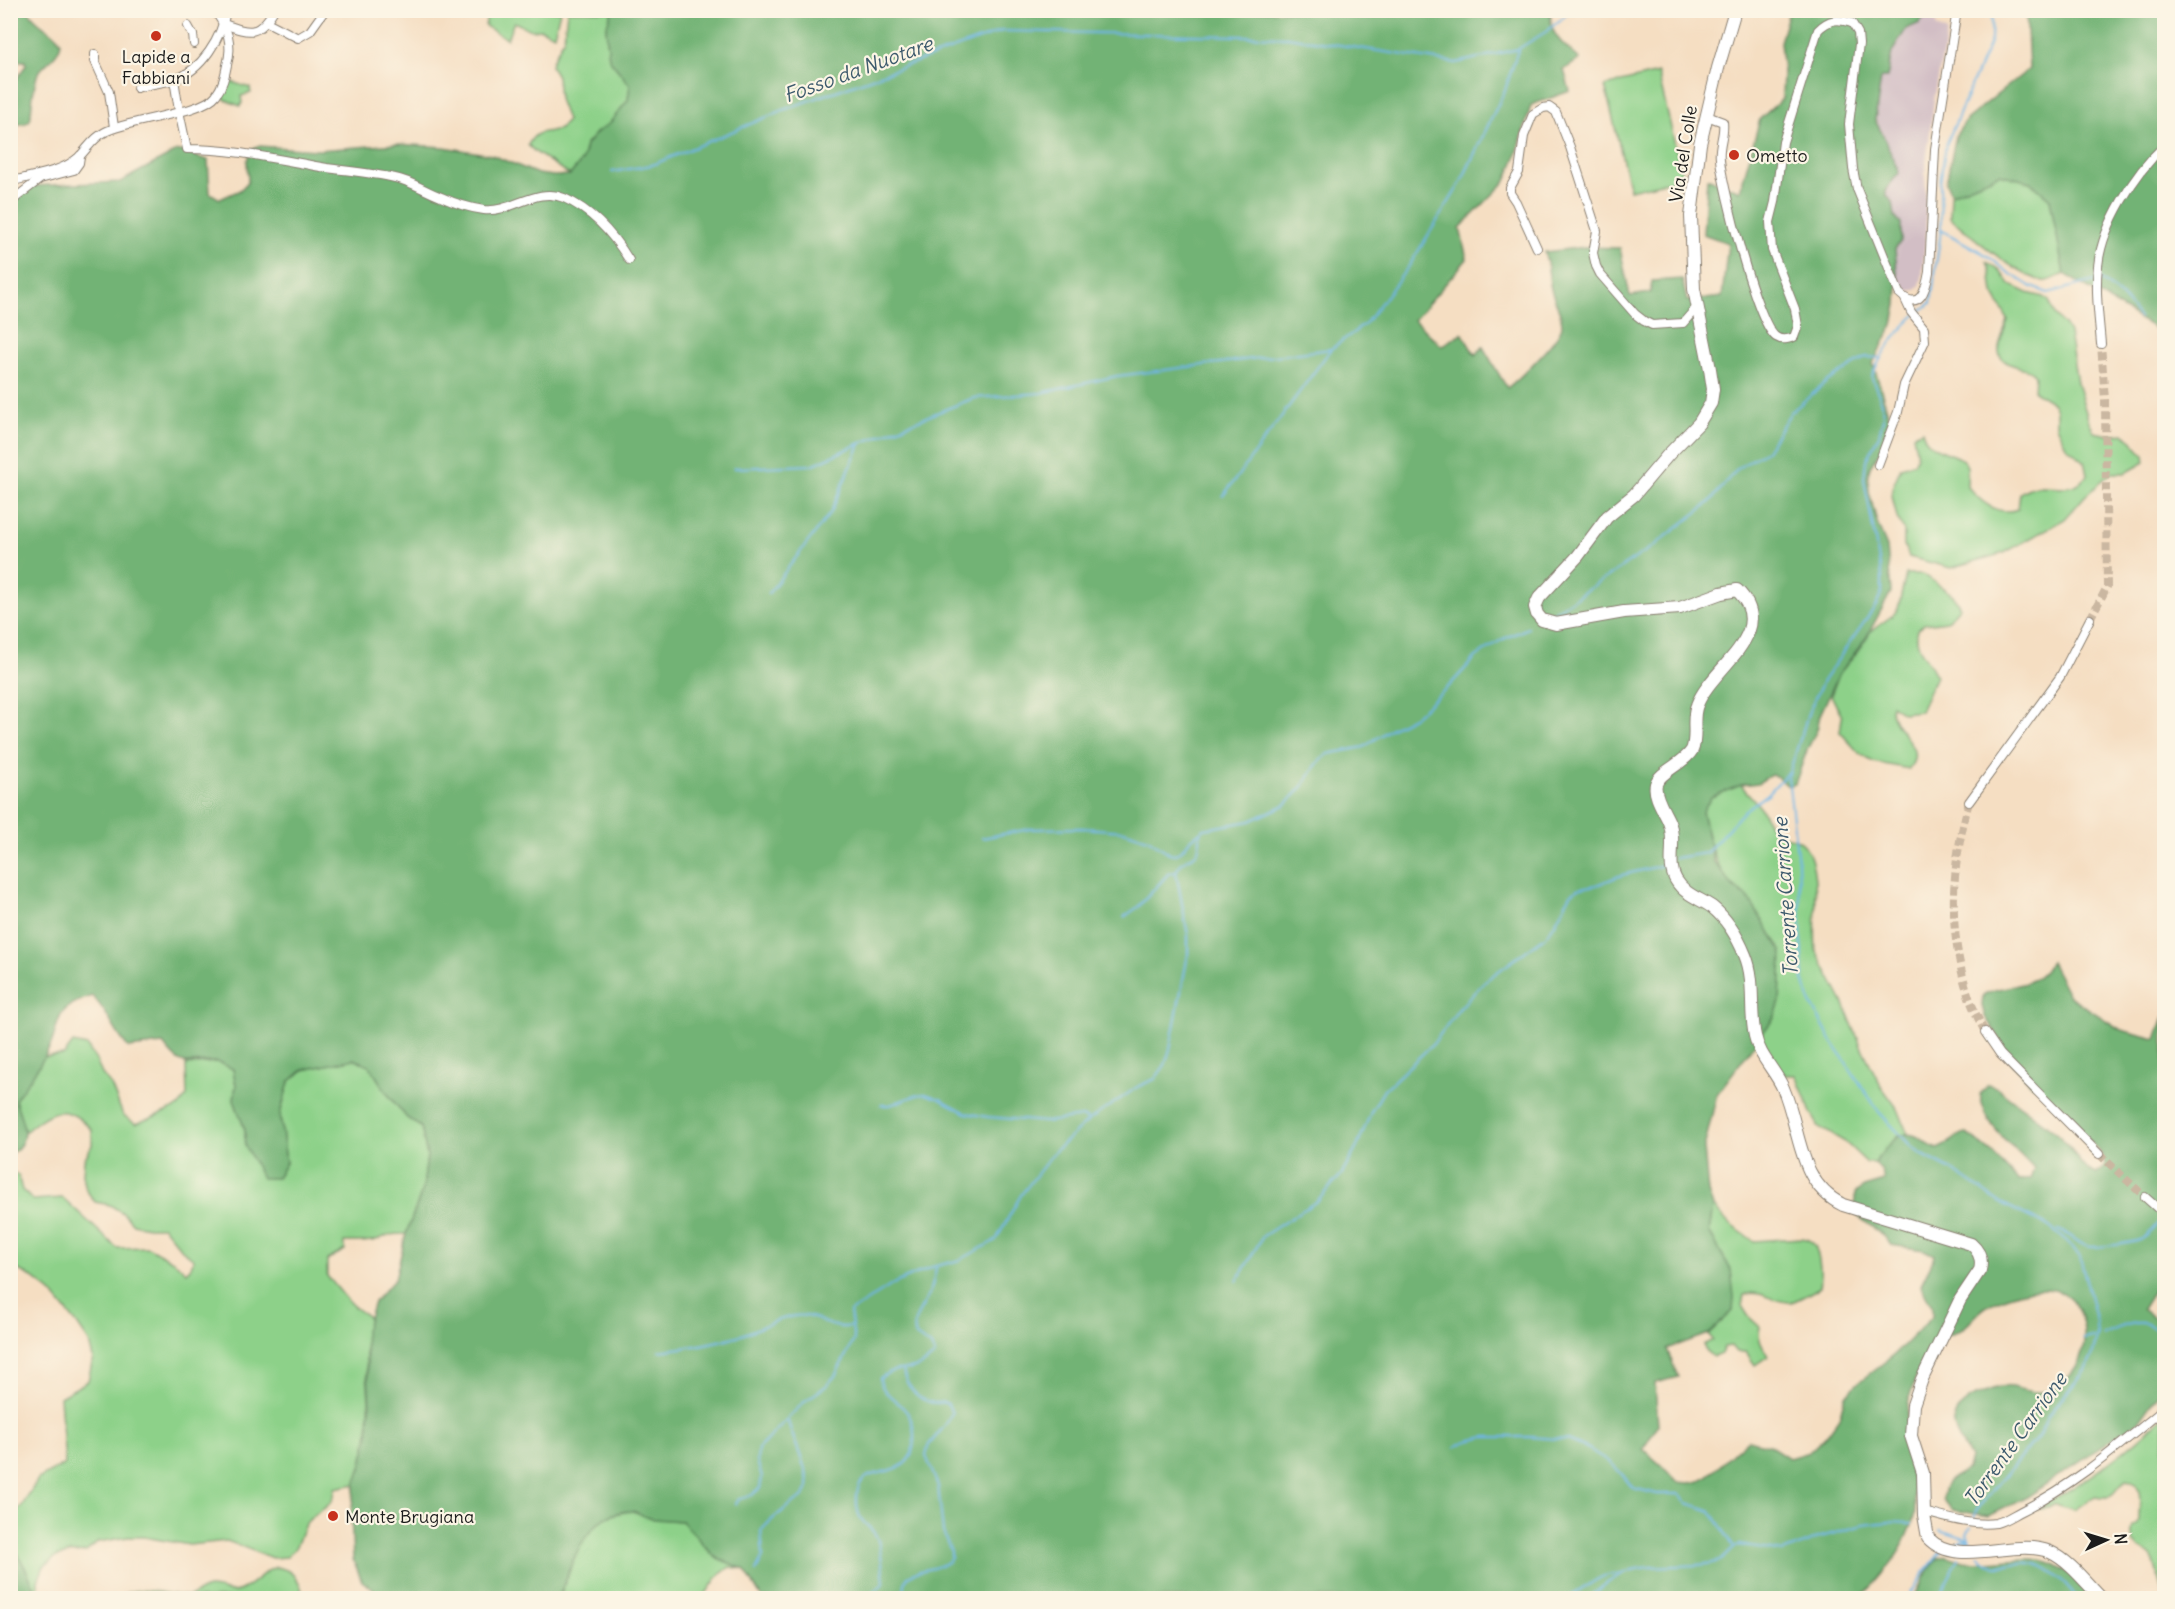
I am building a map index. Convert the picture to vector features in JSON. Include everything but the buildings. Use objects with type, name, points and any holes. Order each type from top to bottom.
[{"type":"street","points":[[10,182],[55,170],[80,156],[94,138],[114,128],[208,103],[220,89],[230,49],[230,40],[224,24],[214,10]]},
{"type":"street","points":[[137,88],[174,80],[190,71],[208,53],[224,24],[226,10]]},
{"type":"street","points":[[224,24],[250,32],[260,29],[274,10]]},
{"type":"street","points":[[267,22],[298,38],[310,31],[325,10]]},
{"type":"street","name":"Via del Colle","points":[[1735,10],[1700,144],[1691,216],[1692,264],[1697,307],[1713,389],[1711,403],[1699,423],[1634,495],[1607,517],[1578,556],[1539,598],[1535,607],[1542,620],[1556,624],[1624,612],[1680,608],[1721,593],[1737,590],[1748,603],[1751,618],[1750,629],[1744,642],[1705,690],[1696,705],[1692,749],[1680,764],[1662,776],[1656,784],[1656,794],[1670,825],[1673,842],[1673,873],[1676,880],[1686,892],[1710,906],[1727,921],[1746,957],[1755,1039],[1787,1097],[1809,1172],[1816,1185],[1828,1197],[1843,1205],[1971,1244],[1978,1249],[1980,1270],[1960,1300],[1922,1379],[1913,1406],[1911,1436],[1923,1473],[1924,1512]]},
{"type":"street","points":[[1905,299],[1915,300],[1921,297],[1926,289],[1935,149],[1957,10]]},
{"type":"street","points":[[1707,116],[1723,122],[1719,158],[1759,308],[1769,330],[1776,337],[1787,340],[1794,337],[1798,326],[1795,309],[1772,250],[1769,232],[1783,142],[1818,30],[1835,19],[1852,23],[1858,33],[1859,44],[1849,124],[1852,169],[1857,189],[1899,293],[1924,328],[1925,341],[1904,386],[1898,412],[1878,465]]},
{"type":"street","points":[[188,26],[193,35],[194,44]]},
{"type":"street","points":[[95,54],[95,61],[109,92],[114,128]]},
{"type":"street","points":[[174,80],[178,111],[187,149],[241,152],[396,178],[459,204],[486,210],[506,207],[534,196],[562,197],[591,214],[621,247],[629,260]]},
{"type":"street","points":[[1537,248],[1510,193],[1510,188],[1519,172],[1524,136],[1533,114],[1549,107],[1556,112],[1598,231],[1593,253],[1600,274],[1635,314],[1652,325],[1683,323],[1697,307]]},
{"type":"street","points":[[2101,344],[2097,297],[2098,266],[2105,237],[2126,196],[2151,159],[2164,146]]},
{"type":"street","points":[[10,204],[40,179],[74,170],[79,164],[80,156]]},
{"type":"street","points":[[1969,802],[2060,677],[2090,619]]},
{"type":"street","points":[[1985,1032],[2000,1054],[2099,1154]]},
{"type":"street","points":[[2145,1197],[2164,1214]]},
{"type":"street","points":[[2101,1599],[2067,1564],[2050,1552],[2025,1548],[1967,1553],[1932,1542],[1926,1531],[1924,1512],[1985,1524],[1999,1522],[2037,1503],[2093,1467],[2159,1413],[2164,1404]]},
{"type":"shaded area","points":[[1928,13],[1934,17],[1937,27],[1947,32],[1934,99],[1925,171],[1926,231],[1922,278],[1915,290],[1908,291],[1898,284],[1895,249],[1901,241],[1901,223],[1895,217],[1886,195],[1883,135],[1874,115],[1881,77],[1887,78],[1892,52],[1906,29],[1920,23]]},
{"type":"green space","points":[[11,10],[29,11],[35,20],[61,42],[57,53],[37,76],[31,118],[23,124],[14,123],[11,108],[11,83],[26,65],[25,61],[11,61]]},
{"type":"green space","points":[[488,10],[560,11],[554,35],[541,29],[531,30],[514,22],[507,39],[485,26]]},
{"type":"green space","points":[[567,11],[612,11],[606,28],[609,59],[630,85],[628,100],[609,124],[597,132],[586,144],[583,159],[570,175],[528,145],[538,134],[560,129],[567,120],[559,99],[557,76],[551,66],[564,38]]},
{"type":"green space","points":[[612,11],[1551,11],[1554,33],[1580,59],[1564,70],[1570,91],[1531,105],[1516,157],[1506,181],[1460,228],[1467,259],[1414,320],[1442,346],[1462,333],[1475,355],[1483,347],[1507,388],[1548,348],[1562,325],[1551,289],[1544,252],[1585,247],[1620,248],[1630,296],[1650,293],[1652,281],[1682,279],[1687,301],[1722,297],[1728,243],[1703,234],[1707,178],[1740,191],[1760,119],[1782,99],[1783,72],[1780,42],[1789,11],[1930,11],[1920,23],[1906,29],[1892,52],[1887,78],[1881,78],[1875,120],[1899,173],[1886,189],[1886,195],[1893,202],[1895,217],[1901,223],[1901,241],[1895,249],[1898,284],[1893,325],[1873,363],[1890,420],[1881,449],[1868,475],[1869,492],[1878,526],[1887,547],[1891,592],[1866,638],[1839,674],[1820,715],[1817,730],[1795,784],[1788,786],[1776,776],[1771,775],[1758,783],[1741,785],[1711,797],[1702,812],[1714,862],[1734,888],[1747,896],[1782,951],[1780,1002],[1774,1018],[1717,1094],[1704,1148],[1708,1192],[1713,1206],[1709,1232],[1731,1270],[1733,1311],[1708,1334],[1667,1349],[1678,1377],[1655,1383],[1658,1425],[1643,1449],[1677,1482],[1689,1483],[1707,1476],[1748,1440],[1769,1445],[1789,1458],[1809,1452],[1826,1436],[1839,1418],[1845,1396],[1860,1381],[1895,1354],[1932,1317],[1932,1306],[1921,1286],[1934,1255],[1924,1250],[1891,1245],[1884,1236],[1855,1214],[1855,1193],[1864,1187],[1884,1181],[1882,1171],[1874,1163],[1897,1138],[1909,1134],[1937,1149],[1965,1133],[1989,1150],[2019,1181],[2030,1179],[2034,1169],[1994,1127],[1983,1107],[1980,1094],[1988,1085],[1998,1088],[2058,1134],[2085,1168],[2097,1174],[2105,1166],[2103,1155],[2088,1140],[2069,1112],[2031,1084],[2008,1057],[1985,1017],[1982,1006],[1983,995],[2027,983],[2043,972],[2051,962],[2069,996],[2121,1030],[2156,1039],[2164,1017],[2164,1214],[2161,1214],[2160,1218],[2164,1223],[2164,1274],[2142,1309],[2164,1325],[2164,1386],[2140,1420],[2027,1497],[1989,1516],[1953,1510],[1943,1500],[1943,1493],[1949,1480],[1967,1469],[1970,1458],[1954,1427],[1955,1415],[1959,1409],[1976,1396],[1999,1387],[2044,1392],[2057,1386],[2068,1378],[2082,1355],[2084,1328],[2074,1303],[2066,1295],[2044,1289],[2019,1293],[1995,1302],[1982,1310],[1963,1329],[1933,1340],[1915,1379],[1908,1404],[1907,1430],[1914,1493],[1914,1518],[1896,1557],[1859,1598],[762,1598],[744,1569],[715,1557],[682,1521],[649,1518],[632,1511],[616,1513],[603,1519],[592,1529],[576,1555],[559,1598],[376,1598],[375,1590],[362,1581],[353,1559],[351,1514],[355,1484],[368,1438],[370,1407],[365,1331],[374,1302],[395,1279],[406,1234],[423,1189],[427,1156],[421,1127],[407,1118],[386,1092],[369,1065],[354,1059],[303,1070],[289,1082],[280,1114],[286,1163],[277,1178],[262,1178],[245,1145],[245,1130],[234,1100],[236,1085],[233,1069],[217,1062],[181,1062],[163,1044],[129,1048],[92,996],[73,1004],[63,1012],[48,1051],[15,1100],[23,1122],[24,1136],[18,1148],[11,1154],[11,194],[30,186],[120,182],[177,151],[188,151],[208,160],[210,193],[220,199],[240,190],[248,182],[247,161],[250,151],[259,146],[317,150],[397,144],[444,147],[492,155],[538,174],[570,175],[583,159],[586,145],[597,132],[609,124],[628,100],[630,85],[609,59],[606,28]]},
{"type":"green space","points":[[2026,11],[2164,11],[2164,334],[2064,274],[2050,199],[2030,182],[2000,174],[1951,194],[1946,183],[1956,135],[1967,119],[2029,69]]},
{"type":"green space","points":[[1658,73],[1683,178],[1630,190],[1605,86]]},
{"type":"green space","points":[[229,81],[250,88],[251,93],[241,96],[240,106],[223,97]]},
{"type":"green space","points":[[2000,174],[2030,182],[2050,199],[2064,274],[2046,281],[2036,279],[1996,256],[1950,218],[1951,194]]},
{"type":"green space","points":[[1987,262],[2000,271],[2009,284],[2049,301],[2055,315],[2069,333],[2077,383],[2094,432],[2109,435],[2124,433],[2144,455],[2145,462],[2126,473],[2111,473],[2085,496],[2065,519],[2004,553],[1951,568],[1909,557],[1904,546],[1904,531],[1897,518],[1892,488],[1901,467],[1915,462],[1917,456],[1913,435],[1922,430],[1925,439],[1931,445],[1964,461],[1967,467],[1967,486],[1983,502],[2003,511],[2018,509],[2020,493],[2029,488],[2073,486],[2087,475],[2084,461],[2066,446],[2056,426],[2056,410],[2053,403],[2034,391],[2035,375],[2028,370],[2009,364],[2000,355],[2000,343],[2008,320],[1993,293]]},
{"type":"green space","points":[[1906,574],[1923,574],[1953,595],[1960,607],[1947,621],[1924,624],[1918,629],[1919,648],[1936,676],[1920,711],[1903,713],[1891,705],[1895,722],[1914,752],[1914,760],[1909,769],[1873,762],[1860,754],[1840,732],[1842,717],[1831,695],[1839,674],[1870,632],[1898,609]]},
{"type":"green space","points":[[1741,785],[1761,809],[1774,830],[1802,843],[1810,856],[1816,896],[1816,950],[1844,1004],[1881,1086],[1898,1109],[1908,1134],[1898,1136],[1874,1163],[1867,1163],[1845,1142],[1819,1127],[1796,1075],[1784,1075],[1767,1052],[1763,1041],[1761,1035],[1774,1018],[1747,896],[1727,880],[1721,870],[1711,849],[1702,812],[1711,797]]},
{"type":"green space","points":[[73,1043],[87,1046],[102,1074],[111,1085],[123,1115],[136,1124],[178,1107],[187,1096],[186,1065],[217,1062],[233,1069],[236,1085],[234,1100],[245,1130],[245,1145],[286,1163],[280,1114],[289,1082],[303,1070],[354,1059],[369,1065],[386,1092],[407,1118],[421,1127],[427,1156],[423,1189],[406,1234],[390,1235],[368,1242],[344,1242],[345,1250],[327,1260],[327,1276],[350,1303],[369,1317],[365,1350],[369,1406],[368,1436],[355,1484],[335,1488],[330,1504],[306,1523],[298,1543],[287,1557],[272,1558],[227,1541],[189,1545],[144,1537],[128,1537],[98,1542],[86,1552],[56,1557],[44,1566],[38,1581],[39,1596],[11,1540],[11,1514],[22,1506],[38,1479],[65,1464],[60,1397],[88,1381],[93,1358],[89,1342],[51,1292],[32,1277],[11,1266],[10,1171],[18,1175],[22,1190],[33,1200],[63,1198],[117,1248],[148,1247],[175,1262],[186,1272],[194,1259],[182,1250],[163,1227],[133,1224],[123,1213],[110,1205],[95,1202],[86,1190],[83,1175],[84,1160],[92,1145],[92,1130],[83,1121],[66,1112],[59,1112],[43,1118],[25,1132],[15,1100],[44,1057],[64,1055]]},
{"type":"green space","points":[[1713,1206],[1729,1224],[1754,1241],[1802,1238],[1815,1246],[1818,1255],[1820,1287],[1805,1296],[1784,1302],[1756,1293],[1744,1295],[1742,1306],[1749,1317],[1760,1327],[1760,1339],[1768,1356],[1755,1365],[1746,1352],[1736,1352],[1731,1346],[1724,1347],[1721,1354],[1714,1357],[1703,1345],[1713,1340],[1708,1334],[1733,1311],[1731,1270],[1709,1232]]},
{"type":"green space","points":[[2164,1415],[2164,1598],[2153,1558],[2137,1546],[2132,1539],[2133,1527],[2139,1521],[2140,1496],[2139,1490],[2132,1482],[2126,1480],[2111,1496],[2095,1496],[2074,1510],[2056,1504],[2048,1508],[2037,1509],[2104,1466]]},
{"type":"green space","points":[[634,1511],[649,1518],[682,1521],[715,1557],[744,1569],[730,1567],[718,1576],[703,1598],[560,1598],[576,1554],[592,1527],[609,1517]]},
{"type":"green space","points":[[11,1540],[39,1596],[39,1598],[11,1598]]},
{"type":"green space","points":[[1946,1556],[1976,1562],[2026,1559],[2050,1562],[2069,1574],[2090,1598],[1914,1598],[1924,1577],[1937,1559]]},
{"type":"green space","points":[[276,1567],[287,1570],[296,1577],[303,1598],[118,1598],[126,1593],[143,1590],[189,1596],[210,1588],[239,1591]]},
{"type":"waterway","name":"Fosso da Nuotare","points":[[612,172],[652,165],[786,109],[1002,31],[1288,37],[1456,63],[1518,49],[1547,31],[1572,10]]},
{"type":"waterway","name":"Torrente Carrione","points":[[1973,1521],[1977,1509],[2038,1437],[2049,1414],[2084,1372],[2092,1356],[2097,1336],[2095,1314],[2080,1257],[2068,1242],[2048,1226],[1999,1202],[1957,1173],[1921,1154],[1911,1146],[1879,1112],[1829,1037],[1809,999],[1803,979],[1798,862],[1788,777],[1809,711],[1823,681],[1877,604],[1882,591],[1882,577],[1864,479],[1866,460],[1879,435],[1883,419],[1882,403],[1872,378],[1878,362],[1898,334],[1913,317],[1931,303],[1941,230],[1940,183],[1946,145],[1991,40],[1992,10]]},
{"type":"waterway","points":[[734,468],[812,465],[974,398],[1041,393],[1117,376],[1331,349],[1365,324],[1409,266],[1460,184],[1505,90],[1518,50]]},
{"type":"waterway","points":[[1941,230],[1988,256],[2030,286],[2048,293],[2095,281]]},
{"type":"waterway","points":[[2101,280],[2125,300],[2139,318]]},
{"type":"waterway","points":[[1223,496],[1331,349]]},
{"type":"waterway","points":[[1548,616],[1655,545],[1709,503],[1738,468],[1766,451],[1791,412],[1828,381],[1866,357],[1880,358]]},
{"type":"waterway","points":[[768,594],[831,512],[860,444]]},
{"type":"waterway","points":[[982,838],[1030,829],[1082,828],[1124,831],[1148,839],[1169,853],[1175,854],[1204,829],[1250,821],[1285,805],[1301,789],[1317,764],[1328,754],[1364,747],[1390,729],[1415,716],[1449,686],[1476,657],[1501,640],[1528,628]]},
{"type":"waterway","points":[[1675,858],[1706,853],[1745,810],[1768,794],[1788,772]]},
{"type":"waterway","points":[[1124,917],[1138,907],[1169,873],[1176,872],[1184,861],[1195,854],[1200,844],[1200,833]]},
{"type":"waterway","points":[[1237,1281],[1263,1236],[1317,1201],[1342,1174],[1384,1090],[1433,1044],[1458,1010],[1485,981],[1545,937],[1571,894],[1577,889],[1596,885],[1622,875],[1668,864]]},
{"type":"waterway","points":[[736,1504],[739,1499],[752,1495],[760,1488],[762,1477],[757,1461],[758,1449],[805,1401],[826,1386],[835,1376],[854,1340],[850,1312],[895,1283],[932,1267],[960,1260],[996,1240],[1021,1195],[1054,1152],[1089,1120],[1139,1086],[1155,1079],[1165,1065],[1188,954],[1188,935],[1176,872]]},
{"type":"waterway","points":[[881,1105],[890,1105],[925,1094],[966,1113],[988,1117],[1046,1122],[1082,1117],[1089,1120]]},
{"type":"waterway","points":[[2058,1230],[2086,1246],[2106,1246],[2142,1239],[2160,1221],[2163,1219],[2164,1221]]},
{"type":"waterway","points":[[866,1598],[884,1583],[878,1542],[874,1533],[860,1517],[858,1489],[863,1480],[870,1475],[889,1471],[907,1462],[912,1451],[914,1435],[908,1415],[886,1392],[880,1378],[895,1370],[920,1366],[935,1355],[931,1346],[916,1336],[914,1325],[931,1289],[936,1268]]},
{"type":"waterway","points":[[659,1351],[731,1338],[794,1316],[809,1317],[837,1326],[852,1326]]},
{"type":"waterway","points":[[2102,1335],[2119,1327],[2143,1323],[2158,1331],[2164,1340]]},
{"type":"waterway","points":[[2083,1339],[2094,1337]]},
{"type":"waterway","points":[[903,1370],[909,1385],[920,1398],[934,1403],[948,1404],[952,1413],[947,1423],[928,1446],[926,1456],[938,1486],[943,1532],[951,1558],[945,1564],[920,1571],[907,1578],[906,1598]]},
{"type":"waterway","points":[[756,1571],[763,1557],[761,1531],[773,1518],[802,1497],[808,1487],[807,1474],[788,1421]]},
{"type":"waterway","points":[[1455,1447],[1484,1437],[1568,1440],[1589,1449],[1607,1461],[1633,1488],[1657,1494],[1680,1494],[1687,1503],[1711,1511],[1734,1547]]},
{"type":"waterway","points":[[1589,1598],[1609,1582],[1632,1570],[1717,1562],[1739,1545],[1783,1552],[1821,1537],[1863,1525],[1888,1522],[1912,1523]]},
{"type":"waterway","name":"Torrente Carrione","points":[[1971,1526],[1967,1534],[1973,1548]]},
{"type":"waterway","points":[[1940,1530],[1969,1539]]},
{"type":"waterway","name":"Torrente Carrione","points":[[1965,1545],[1969,1539]]},
{"type":"waterway","points":[[1955,1544],[1966,1540]]},
{"type":"waterway","points":[[1908,1598],[1923,1574],[1941,1552]]},
{"type":"waterway","name":"Torrente Carrione","points":[[1978,1555],[1990,1565],[2030,1563],[2044,1567],[2063,1581],[2077,1598]]},
{"type":"waterway","points":[[1938,1598],[1959,1558]]},
{"type":"waterway","points":[[1566,1598],[1604,1576],[1619,1574]]},
{"type":"tunnel","points":[[2090,619],[2107,587],[2105,400],[2101,344]]},
{"type":"tunnel","points":[[1969,802],[1955,874],[1954,922],[1961,970],[1968,994],[1985,1032]]},
{"type":"tunnel","points":[[2099,1154],[2145,1197]]},
{"type":"place","name":"Lapide a Fabbiani","points":[[156,36]]},
{"type":"place","name":"Ometto","points":[[1734,155]]},
{"type":"place","name":"Monte Brugiana","points":[[333,1516]]}]
